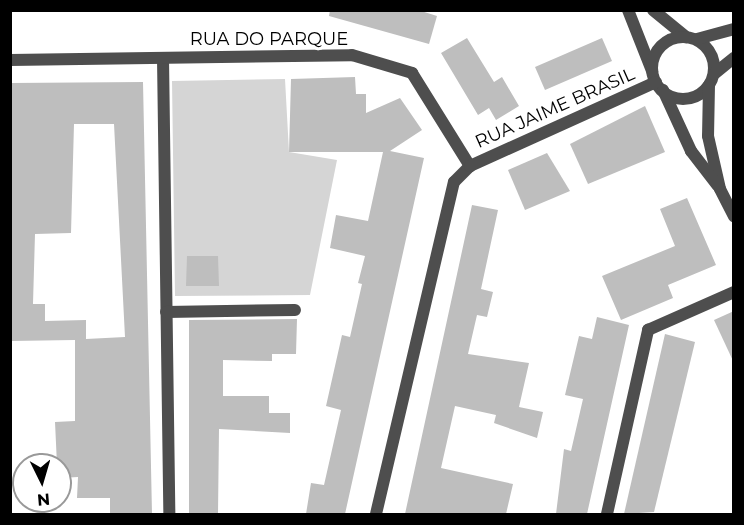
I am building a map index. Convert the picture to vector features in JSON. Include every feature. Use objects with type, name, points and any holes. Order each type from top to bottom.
[{"type":"street","points":[[628,10],[657,81],[691,151],[720,189],[734,217]]},
{"type":"street","points":[[653,10],[711,54],[712,79],[706,123],[720,189]]},
{"type":"street","points":[[657,81],[657,51],[691,38],[734,29]]},
{"type":"street","name":"RUA DO PARQUE","points":[[10,60],[352,55],[412,73],[470,166]]},
{"type":"street","points":[[163,58],[169,514]]},
{"type":"street","points":[[657,81],[693,97],[734,58]]},
{"type":"street","name":"RUA JAIME BRASIL","points":[[470,166],[657,81]]},
{"type":"street","points":[[376,514],[445,202],[470,166]]},
{"type":"street","points":[[607,514],[648,330],[734,292]]},
{"type":"street","points":[[166,312],[295,310]]},
{"type":"shaded area","points":[[285,79],[289,152],[337,160],[310,295],[175,296],[172,81]]},
{"type":"building","points":[[330,10],[418,10],[437,16],[429,44],[329,16]]},
{"type":"building","points":[[467,38],[494,82],[502,77],[519,106],[496,120],[489,108],[478,115],[441,53]]},
{"type":"building","points":[[602,38],[612,61],[545,90],[535,67]]},
{"type":"building","points":[[355,77],[356,94],[366,94],[366,113],[400,98],[422,130],[390,151],[424,158],[345,514],[306,514],[311,483],[324,485],[341,410],[326,406],[342,335],[350,337],[362,284],[358,283],[365,256],[330,248],[336,215],[368,221],[383,152],[289,152],[291,79]]},
{"type":"building","points":[[143,82],[152,514],[110,514],[110,498],[77,498],[78,477],[72,477],[72,453],[56,453],[55,422],[75,421],[75,340],[10,341],[10,83]],"holes":[[[74,124],[114,124],[125,337],[86,339],[86,320],[45,321],[45,304],[33,304],[35,234],[71,233]]]},
{"type":"building","points":[[645,106],[665,152],[588,184],[570,144]]},
{"type":"building","points":[[547,153],[570,191],[525,210],[508,170]]},
{"type":"building","points":[[687,198],[716,265],[668,285],[673,298],[621,320],[602,276],[675,246],[660,209]]},
{"type":"building","points":[[472,205],[498,210],[481,289],[493,292],[487,317],[477,315],[468,354],[529,363],[519,407],[543,412],[537,438],[494,423],[496,415],[455,406],[441,468],[513,484],[506,514],[405,514]]},
{"type":"building","points":[[187,256],[218,256],[219,286],[186,286]]},
{"type":"building","points":[[734,311],[734,363],[714,320]]},
{"type":"building","points":[[597,317],[629,325],[587,514],[556,514],[564,449],[571,451],[583,399],[565,395],[579,336],[592,339]]},
{"type":"building","points":[[297,319],[296,354],[272,354],[272,361],[223,360],[223,396],[269,396],[269,413],[290,413],[290,433],[219,429],[218,514],[189,514],[189,320]]},
{"type":"building","points":[[665,334],[695,342],[654,512],[624,514]]}]
